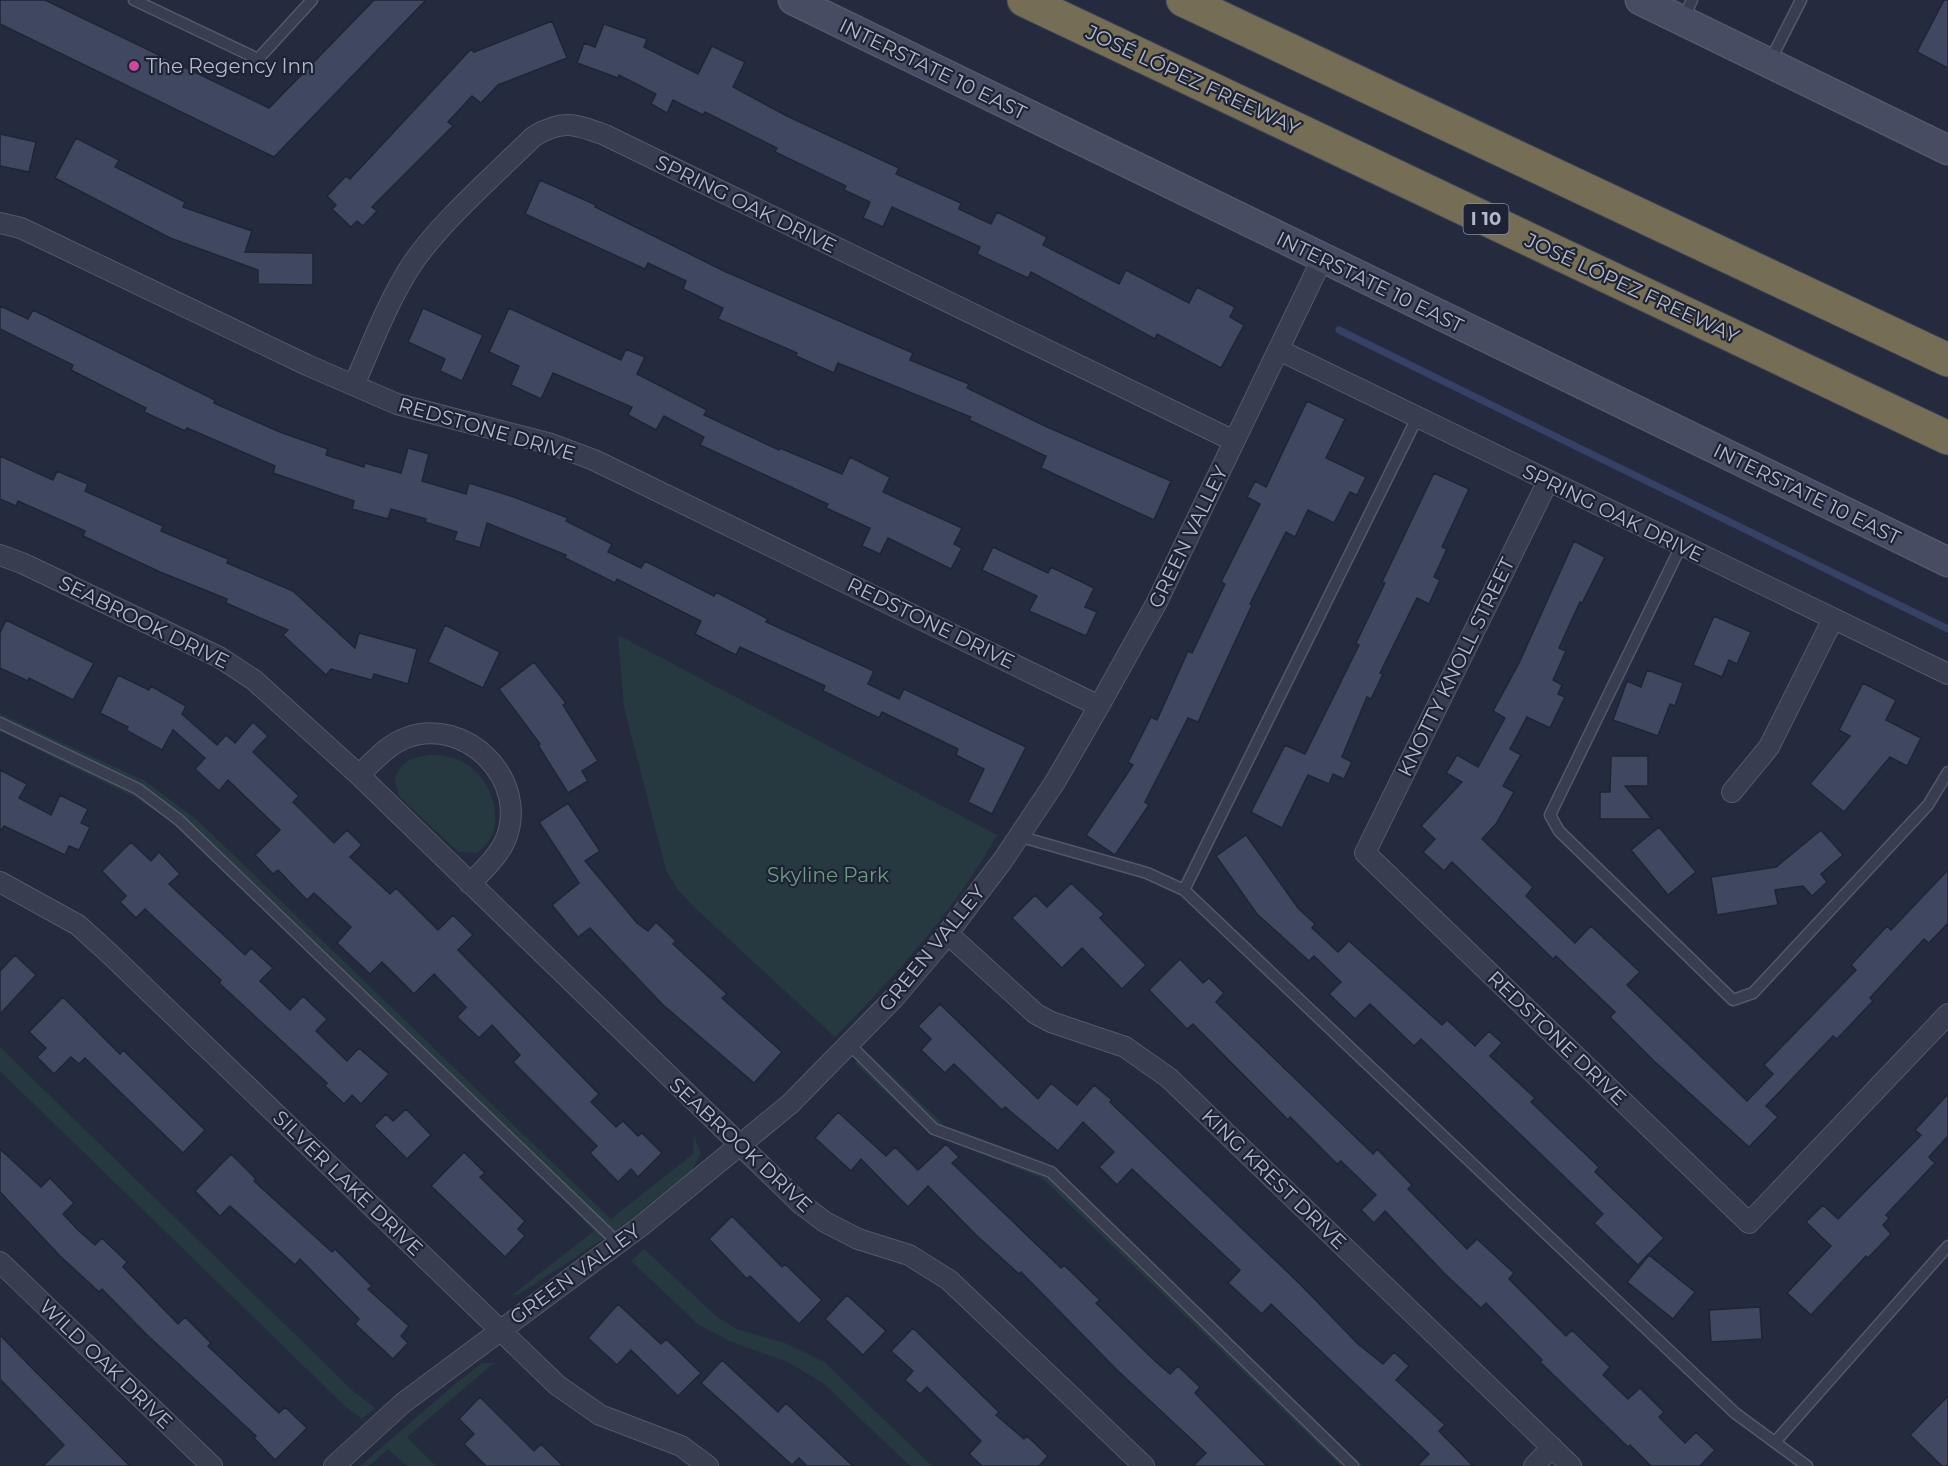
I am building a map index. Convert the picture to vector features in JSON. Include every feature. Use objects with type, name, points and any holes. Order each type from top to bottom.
[{"type":"highway","name":"JOSÉ LÓPEZ FREEWAY","points":[[1024,0],[1948,438]]},
{"type":"highway","points":[[1185,1],[1948,360]]},
{"type":"main road","name":"INTERSTATE 10 EAST","points":[[793,0],[1948,562]]},
{"type":"main road","points":[[1640,0],[1687,9],[1769,63],[1948,150]]},
{"type":"street","name":"SPRING OAK DRIVE","points":[[354,385],[397,289],[414,262],[443,228],[534,137],[547,128],[563,123],[605,135],[1234,441]]},
{"type":"street","name":"REDSTONE DRIVE","points":[[0,223],[21,228],[296,360],[397,405],[551,444],[594,460],[1099,706]]},
{"type":"street","name":"GREEN VALLEY","points":[[334,1466],[403,1403],[682,1193],[790,1104],[895,997],[948,934],[1056,782],[1157,602],[1322,259]]},
{"type":"street","name":"SPRING OAK DRIVE","points":[[1279,350],[1948,674]]},
{"type":"street","name":"KNOTTY KNOLL STREET","points":[[1365,853],[1548,481]]},
{"type":"street","name":"SEABROOK DRIVE","points":[[0,555],[22,563],[219,657],[270,694],[359,775],[801,1204],[825,1222],[858,1239],[909,1255],[949,1280],[1144,1466]]},
{"type":"street","points":[[1732,792],[1769,747],[1833,619]]},
{"type":"street","points":[[359,775],[394,744],[406,738],[425,734],[450,735],[465,741],[488,756],[507,785],[510,813],[508,830],[495,857],[470,884]]},
{"type":"street","name":"REDSTONE DRIVE","points":[[1365,853],[1749,1222],[1948,1014]]},
{"type":"street","name":"SILVER LAKE DRIVE","points":[[0,882],[52,909],[95,940],[557,1385],[600,1415],[681,1446],[708,1466]]},
{"type":"street","name":"KING KREST DRIVE","points":[[948,934],[1036,1014],[1051,1022],[1125,1047],[1169,1078],[1571,1466]]},
{"type":"street","name":"WILD OAK DRIVE","points":[[0,1262],[212,1466]]},
{"type":"street","points":[[1534,1466],[1552,1447]]},
{"type":"lane","points":[[134,0],[258,59],[312,0]]},
{"type":"lane","points":[[1769,63],[1800,0]]},
{"type":"lane","points":[[1185,890],[1417,418]]},
{"type":"lane","points":[[1681,546],[1550,815],[1559,831],[1733,1000],[1753,993],[1928,805],[1948,772]]},
{"type":"lane","points":[[0,723],[138,789],[179,820],[617,1242]]},
{"type":"lane","points":[[1018,836],[1147,873],[1185,890],[1735,1413],[1807,1466]]},
{"type":"lane","points":[[849,1044],[934,1129],[1051,1172],[1353,1466]]},
{"type":"lane","points":[[1775,1442],[1948,1246]]},
{"type":"green space","name":"Skyline Park","points":[[618,635],[997,835],[962,890],[923,941],[835,1037],[694,907],[678,890],[666,870],[624,707]]},
{"type":"green space","points":[[0,714],[145,781],[197,820],[611,1219],[693,1154],[694,1136],[701,1154],[690,1173],[618,1229],[518,1295],[512,1295],[594,1231],[542,1176],[180,828],[138,799],[0,731]]},
{"type":"green space","points":[[429,755],[448,757],[466,764],[484,781],[489,791],[495,814],[495,826],[485,846],[476,853],[458,851],[399,796],[395,780],[400,768],[412,759]]},
{"type":"green space","points":[[0,1047],[353,1391],[375,1408],[362,1419],[346,1407],[0,1071]]},
{"type":"green space","points":[[866,1051],[944,1125],[1051,1165],[1363,1466],[1341,1466],[1042,1178],[929,1133],[855,1063]]},
{"type":"green space","points":[[644,1249],[716,1316],[736,1329],[785,1343],[824,1362],[932,1466],[910,1466],[823,1383],[788,1362],[732,1342],[699,1325],[631,1261]]},
{"type":"green space","points":[[482,1363],[494,1363],[407,1437],[436,1466],[407,1466],[388,1449],[369,1466],[360,1466],[455,1384]]},
{"type":"building","name":"The Regency Inn","points":[[0,0],[45,0],[269,108],[374,0],[426,0],[274,157],[0,24]]},
{"type":"building","points":[[1944,0],[1948,0],[1948,68],[1917,52]]},
{"type":"building","points":[[552,21],[567,58],[498,85],[481,103],[472,96],[448,122],[453,126],[372,207],[377,211],[363,226],[357,221],[351,227],[332,209],[336,205],[327,196],[346,176],[350,179],[471,49],[474,52]]},
{"type":"building","points":[[604,24],[647,39],[644,47],[698,74],[712,46],[745,62],[733,87],[787,116],[899,168],[896,174],[961,203],[959,209],[991,224],[997,212],[1047,237],[1043,245],[1119,284],[1126,270],[1189,303],[1197,287],[1235,307],[1230,317],[1244,325],[1221,368],[1157,334],[1155,339],[1031,272],[1028,278],[977,254],[980,247],[892,207],[883,227],[863,218],[870,202],[844,190],[846,186],[775,152],[777,148],[705,112],[703,115],[673,100],[667,113],[651,104],[656,94],[619,75],[618,78],[577,63],[584,43],[595,47]]},
{"type":"building","points":[[0,134],[36,142],[29,172],[0,166]]},
{"type":"building","points":[[76,138],[119,160],[115,167],[185,202],[183,207],[252,231],[245,252],[313,253],[313,285],[258,284],[258,270],[170,238],[55,178]]},
{"type":"building","points":[[540,180],[596,205],[595,207],[724,271],[913,353],[910,360],[969,384],[967,388],[1045,426],[1171,481],[1154,520],[1041,468],[1046,456],[969,420],[971,417],[838,363],[834,373],[796,356],[797,353],[718,319],[723,308],[683,289],[686,281],[648,263],[645,269],[525,214]]},
{"type":"building","points":[[0,306],[28,319],[33,310],[215,400],[214,403],[280,432],[328,449],[326,455],[364,467],[365,463],[401,473],[408,448],[429,454],[422,481],[466,494],[469,483],[568,518],[566,521],[612,544],[608,552],[641,568],[645,561],[714,596],[716,592],[768,619],[766,622],[874,671],[868,684],[899,699],[904,689],[1026,747],[992,814],[968,802],[984,769],[956,755],[958,749],[882,712],[879,718],[823,691],[825,686],[740,647],[736,655],[695,634],[701,621],[617,579],[615,583],[565,558],[566,555],[487,523],[480,548],[454,540],[457,532],[425,522],[426,519],[391,509],[388,519],[352,509],[354,501],[273,473],[275,466],[187,428],[185,431],[144,412],[146,408],[71,370],[73,365],[0,329]]},
{"type":"building","points":[[423,308],[483,335],[462,381],[440,371],[445,359],[408,342]]},
{"type":"building","points":[[509,308],[621,360],[626,349],[645,357],[637,374],[707,410],[704,415],[779,450],[780,448],[842,474],[850,457],[890,477],[883,492],[962,528],[954,544],[962,548],[951,569],[888,538],[880,554],[862,546],[870,528],[826,508],[828,504],[700,445],[704,437],[664,416],[656,430],[628,415],[632,407],[553,373],[541,399],[511,385],[519,366],[489,352]]},
{"type":"building","points":[[1307,401],[1345,419],[1326,458],[1366,477],[1357,495],[1350,492],[1334,523],[1308,510],[1295,537],[1286,532],[1250,604],[1252,605],[1198,722],[1188,718],[1145,802],[1149,805],[1115,855],[1086,835],[1133,765],[1128,762],[1151,717],[1157,720],[1188,651],[1192,653],[1225,584],[1221,582],[1260,504],[1247,497],[1255,481],[1266,487]]},
{"type":"building","points":[[0,456],[53,480],[57,471],[88,484],[85,491],[163,526],[161,531],[228,559],[227,563],[293,591],[355,648],[359,633],[417,649],[408,684],[374,674],[372,680],[331,669],[326,675],[283,635],[288,630],[226,603],[227,599],[160,572],[83,536],[85,531],[18,501],[16,506],[0,499]]},
{"type":"building","points":[[1434,473],[1469,489],[1442,547],[1447,549],[1434,577],[1440,580],[1429,604],[1417,598],[1380,673],[1383,674],[1371,699],[1367,697],[1342,757],[1352,762],[1344,779],[1333,774],[1329,784],[1308,775],[1282,828],[1251,812],[1285,745],[1305,754],[1359,645],[1356,643],[1385,583],[1382,582]]},
{"type":"building","points":[[1574,541],[1605,557],[1582,603],[1580,602],[1559,648],[1566,651],[1553,680],[1562,685],[1558,694],[1565,697],[1550,728],[1527,717],[1510,749],[1521,755],[1503,786],[1514,792],[1496,824],[1482,839],[1533,887],[1526,896],[1575,943],[1591,926],[1640,972],[1627,985],[1747,1101],[1773,1074],[1764,1065],[1856,970],[1851,965],[1887,926],[1891,930],[1948,870],[1948,923],[1929,943],[1924,939],[1870,998],[1873,1001],[1837,1039],[1833,1036],[1766,1106],[1778,1117],[1749,1147],[1654,1061],[1610,1017],[1615,1012],[1556,956],[1553,959],[1452,862],[1444,871],[1423,852],[1435,839],[1421,826],[1462,782],[1446,773],[1457,755],[1478,767],[1505,718],[1493,711],[1519,663]]},
{"type":"building","points":[[993,547],[1048,573],[1051,567],[1094,588],[1085,607],[1097,612],[1086,636],[1029,611],[1037,596],[982,570]]},
{"type":"building","points":[[1714,616],[1751,632],[1737,664],[1729,660],[1722,677],[1693,665]]},
{"type":"building","points":[[6,620],[94,663],[73,700],[29,678],[28,681],[0,668],[0,633]]},
{"type":"building","points":[[445,625],[500,652],[483,688],[428,662]]},
{"type":"building","points":[[534,662],[566,703],[563,705],[598,761],[582,771],[588,781],[568,793],[538,745],[540,744],[499,689]]},
{"type":"building","points":[[1647,670],[1683,683],[1675,706],[1670,704],[1658,736],[1613,720],[1627,681],[1641,687]]},
{"type":"building","points":[[118,675],[149,690],[151,686],[186,706],[182,714],[217,745],[226,735],[235,743],[253,722],[268,736],[253,752],[299,796],[293,802],[334,843],[347,830],[362,845],[350,857],[390,894],[396,888],[438,930],[453,915],[473,935],[458,950],[599,1094],[591,1102],[616,1127],[623,1121],[638,1136],[642,1133],[662,1153],[638,1177],[631,1169],[618,1182],[590,1153],[597,1146],[513,1062],[520,1055],[492,1025],[479,1038],[457,1017],[466,1007],[434,974],[414,994],[382,962],[370,974],[337,943],[351,927],[314,893],[307,900],[278,870],[273,874],[255,855],[280,830],[228,780],[219,791],[195,769],[205,758],[173,730],[162,750],[126,730],[128,727],[100,713]]},
{"type":"building","points":[[1863,683],[1896,700],[1886,720],[1921,738],[1907,766],[1890,757],[1844,812],[1810,784],[1850,736],[1839,730]]},
{"type":"building","points":[[1611,756],[1648,756],[1648,786],[1625,786],[1652,819],[1600,819],[1600,792],[1610,792]]},
{"type":"building","points":[[0,770],[27,784],[19,798],[51,815],[60,795],[88,809],[81,823],[90,827],[79,850],[69,846],[65,855],[4,826],[0,832]]},
{"type":"building","points":[[568,803],[600,851],[585,861],[637,923],[648,931],[656,922],[676,941],[673,944],[727,994],[722,998],[782,1052],[754,1083],[662,1004],[590,928],[578,937],[552,905],[579,883],[539,822]]},
{"type":"building","points":[[1659,827],[1696,872],[1668,895],[1631,850]]},
{"type":"building","points":[[1821,830],[1843,855],[1821,874],[1827,882],[1812,896],[1803,886],[1775,890],[1778,905],[1717,915],[1711,877],[1776,867]]},
{"type":"building","points":[[1246,835],[1298,908],[1315,924],[1312,928],[1338,952],[1349,941],[1442,1025],[1447,1020],[1475,1046],[1489,1031],[1502,1043],[1490,1056],[1535,1098],[1531,1102],[1599,1167],[1595,1172],[1664,1238],[1638,1265],[1594,1223],[1603,1214],[1421,1039],[1414,1046],[1370,1004],[1355,1019],[1329,994],[1341,982],[1314,956],[1309,961],[1257,914],[1216,856]]},
{"type":"building","points":[[131,842],[151,861],[159,852],[180,874],[169,884],[245,955],[251,948],[273,968],[260,981],[290,1010],[303,996],[327,1019],[316,1031],[347,1061],[359,1048],[389,1074],[361,1104],[352,1095],[344,1104],[325,1086],[327,1083],[219,983],[221,980],[145,909],[136,918],[120,902],[126,896],[102,871]]},
{"type":"building","points":[[1071,883],[1104,914],[1100,918],[1146,965],[1122,989],[1082,948],[1062,968],[1012,918],[1035,895],[1047,907]]},
{"type":"building","points":[[15,955],[36,975],[0,1014],[0,971]]},
{"type":"building","points":[[1180,959],[1203,983],[1209,978],[1224,993],[1216,1002],[1373,1154],[1377,1149],[1412,1185],[1408,1189],[1467,1249],[1477,1239],[1514,1273],[1509,1279],[1566,1336],[1572,1330],[1610,1367],[1603,1375],[1628,1399],[1640,1388],[1664,1412],[1659,1417],[1685,1443],[1696,1432],[1715,1450],[1700,1466],[1651,1466],[1630,1445],[1628,1447],[1540,1362],[1542,1360],[1486,1303],[1481,1308],[1444,1273],[1385,1211],[1374,1223],[1361,1210],[1376,1195],[1341,1161],[1337,1164],[1290,1117],[1288,1120],[1193,1024],[1187,1029],[1149,990]]},
{"type":"building","points":[[63,997],[120,1054],[123,1050],[205,1130],[183,1153],[85,1058],[79,1064],[71,1057],[54,1074],[37,1057],[46,1048],[29,1032]]},
{"type":"building","points":[[940,1004],[1038,1099],[1051,1083],[1077,1105],[1094,1085],[1112,1100],[1110,1102],[1300,1284],[1358,1344],[1383,1364],[1394,1352],[1409,1366],[1396,1380],[1445,1425],[1439,1431],[1473,1466],[1417,1466],[1429,1454],[1271,1304],[1262,1314],[1228,1283],[1240,1270],[1132,1169],[1117,1185],[1099,1167],[1114,1152],[1083,1122],[1058,1151],[1005,1107],[1002,1110],[954,1064],[945,1073],[921,1050],[931,1039],[918,1026]]},
{"type":"building","points":[[1948,1094],[1948,1136],[1929,1157],[1935,1163],[1886,1215],[1889,1218],[1883,1225],[1891,1234],[1868,1258],[1866,1256],[1811,1315],[1787,1293],[1831,1246],[1806,1222],[1823,1205],[1838,1219],[1921,1135],[1915,1130]]},
{"type":"building","points":[[406,1109],[431,1135],[407,1159],[374,1126],[386,1114],[393,1121]]},
{"type":"building","points":[[838,1112],[886,1156],[895,1147],[918,1170],[946,1144],[959,1157],[952,1163],[1061,1268],[1064,1265],[1100,1300],[1096,1303],[1155,1361],[1170,1374],[1178,1366],[1200,1387],[1195,1393],[1267,1466],[1193,1466],[1206,1453],[1117,1370],[1021,1272],[1019,1274],[976,1235],[928,1186],[908,1207],[861,1159],[851,1171],[815,1138]]},
{"type":"building","points":[[0,1149],[41,1187],[50,1178],[74,1203],[63,1214],[79,1231],[95,1245],[102,1238],[127,1262],[123,1267],[178,1324],[185,1317],[211,1343],[208,1346],[279,1413],[285,1407],[307,1428],[275,1460],[254,1438],[256,1436],[146,1334],[102,1289],[99,1292],[60,1256],[0,1192]]},
{"type":"building","points":[[464,1152],[485,1173],[480,1177],[525,1221],[518,1229],[525,1236],[505,1257],[431,1186]]},
{"type":"building","points":[[231,1154],[256,1179],[254,1181],[332,1252],[335,1249],[372,1286],[368,1289],[409,1326],[401,1336],[408,1343],[393,1359],[355,1324],[359,1319],[300,1259],[295,1265],[230,1206],[220,1216],[195,1191]]},
{"type":"building","points":[[732,1216],[782,1267],[785,1264],[822,1300],[799,1324],[750,1276],[747,1279],[709,1239]]},
{"type":"building","points":[[1649,1255],[1695,1292],[1673,1319],[1627,1282]]},
{"type":"building","points":[[847,1295],[886,1331],[863,1355],[825,1319]]},
{"type":"building","points":[[618,1304],[661,1344],[666,1339],[701,1373],[678,1396],[631,1350],[617,1365],[588,1338]]},
{"type":"building","points":[[1760,1307],[1762,1339],[1711,1342],[1709,1310]]},
{"type":"building","points":[[913,1328],[999,1412],[996,1415],[1024,1439],[1027,1436],[1048,1456],[1039,1466],[982,1466],[969,1454],[981,1441],[927,1387],[920,1394],[905,1380],[913,1371],[891,1351]]},
{"type":"building","points":[[0,1335],[130,1466],[43,1466],[64,1445],[0,1379]]},
{"type":"building","points":[[722,1360],[778,1412],[786,1403],[853,1466],[807,1466],[799,1458],[792,1465],[701,1383]]},
{"type":"building","points":[[1948,1396],[1948,1466],[1942,1466],[1910,1435]]},
{"type":"building","points":[[480,1397],[534,1451],[541,1444],[563,1466],[486,1466],[464,1444],[474,1434],[459,1419]]},
{"type":"waterway","points":[[1339,330],[1948,629]]},
{"type":"place","name":"The Regency Inn","points":[[134,66]]}]
